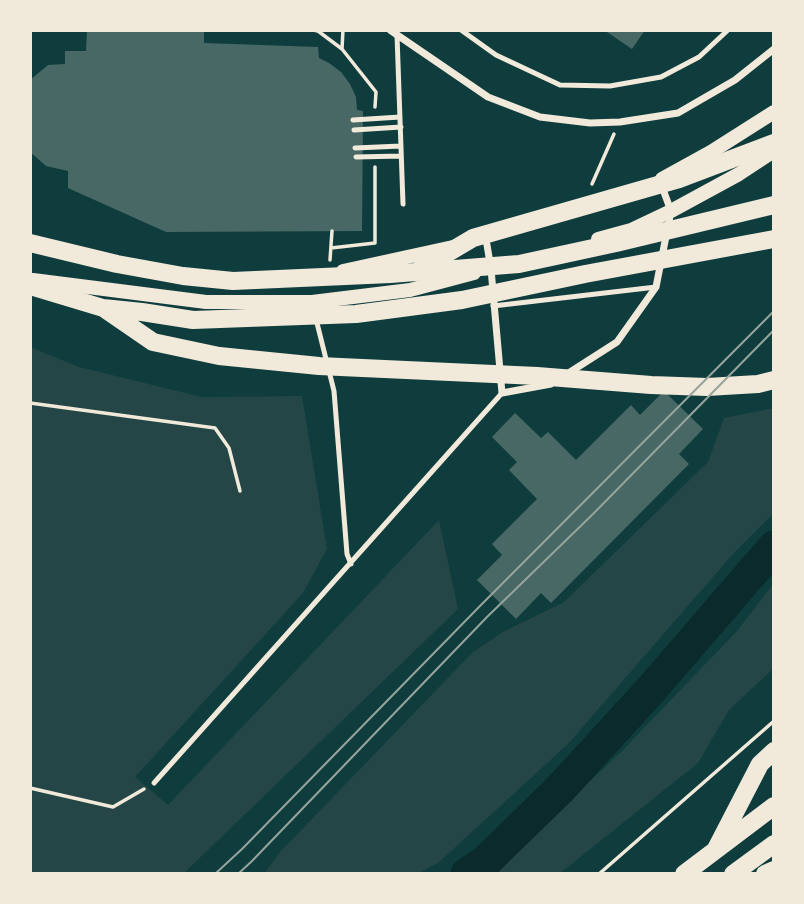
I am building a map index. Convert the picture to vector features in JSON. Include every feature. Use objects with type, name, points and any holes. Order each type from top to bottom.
[{"type":"highway","points":[[416,271],[473,238],[679,179],[774,143]]},
{"type":"highway","points":[[30,245],[183,276],[233,281],[519,264],[774,205]]},
{"type":"highway","points":[[30,286],[103,308],[193,320],[356,314],[462,300],[774,239]]},
{"type":"highway","points":[[103,308],[153,342],[219,356],[319,366],[537,376],[651,385],[707,387],[758,384],[774,380]]},
{"type":"highway","points":[[716,849],[760,764],[774,751]]},
{"type":"highway","points":[[684,874],[774,806]]},
{"type":"highway","points":[[733,874],[774,844]]},
{"type":"highway","points":[[765,874],[774,870]]},
{"type":"main road","points":[[30,245],[76,259],[191,276],[337,272],[486,239],[581,209],[660,180],[774,112]]},
{"type":"main road","points":[[30,280],[206,302],[312,302],[410,290],[631,230],[739,174],[774,151]]},
{"type":"street","points":[[390,30],[488,97],[540,117],[590,123],[620,122],[678,113],[735,80],[774,49]]},
{"type":"street","points":[[486,239],[502,393],[550,384],[617,342],[656,287],[671,211],[660,180]]},
{"type":"lane","points":[[461,30],[496,55],[560,85],[610,86],[661,77],[699,57],[728,30]]},
{"type":"lane","points":[[397,35],[403,204]]},
{"type":"lane","points":[[353,120],[400,117]]},
{"type":"lane","points":[[354,130],[401,127]]},
{"type":"lane","points":[[355,148],[401,146]]},
{"type":"lane","points":[[356,157],[401,156]]},
{"type":"lane","points":[[493,306],[656,287]]},
{"type":"lane","points":[[312,302],[334,391],[346,554],[351,564]]},
{"type":"lane","points":[[155,783],[502,393]]},
{"type":"path","points":[[313,30],[342,49]]},
{"type":"path","points":[[581,209],[620,122]]},
{"type":"path","points":[[332,231],[331,247],[375,243]]},
{"type":"path","points":[[30,403],[215,428],[229,448],[240,491]]},
{"type":"path","points":[[599,874],[774,720]]},
{"type":"path","points":[[30,788],[113,807],[155,783]]},
{"type":"shaded area","points":[[30,347],[79,367],[202,397],[302,396],[327,549],[303,593],[135,777],[168,805],[439,520],[458,609],[183,874],[30,874]]},
{"type":"shaded area","points":[[774,408],[774,513],[732,555],[568,744],[438,863],[417,874],[264,874],[280,852],[473,652],[503,632],[564,602],[708,462],[724,418]]},
{"type":"shaded area","points":[[774,583],[774,668],[729,710],[698,763],[559,874],[485,874],[525,843],[623,750],[737,631]]},
{"type":"building","points":[[87,30],[204,30],[204,43],[318,47],[319,58],[341,72],[356,97],[357,110],[363,111],[362,231],[166,232],[68,188],[68,171],[46,166],[30,152],[30,80],[48,65],[65,64],[65,51],[86,51]]},
{"type":"building","points":[[604,30],[645,30],[632,49]]},
{"type":"building","points":[[664,391],[703,429],[679,454],[689,464],[551,603],[541,593],[516,619],[477,580],[502,555],[492,544],[537,499],[509,470],[517,462],[492,437],[515,413],[541,438],[548,432],[576,460],[631,405],[640,415]]},
{"type":"waterway","points":[[467,874],[485,862],[559,790],[648,693],[774,547]]},
{"type":"tram line","points":[[215,874],[774,311]]},
{"type":"tram line","points":[[238,874],[487,617],[593,514],[774,330]]}]
